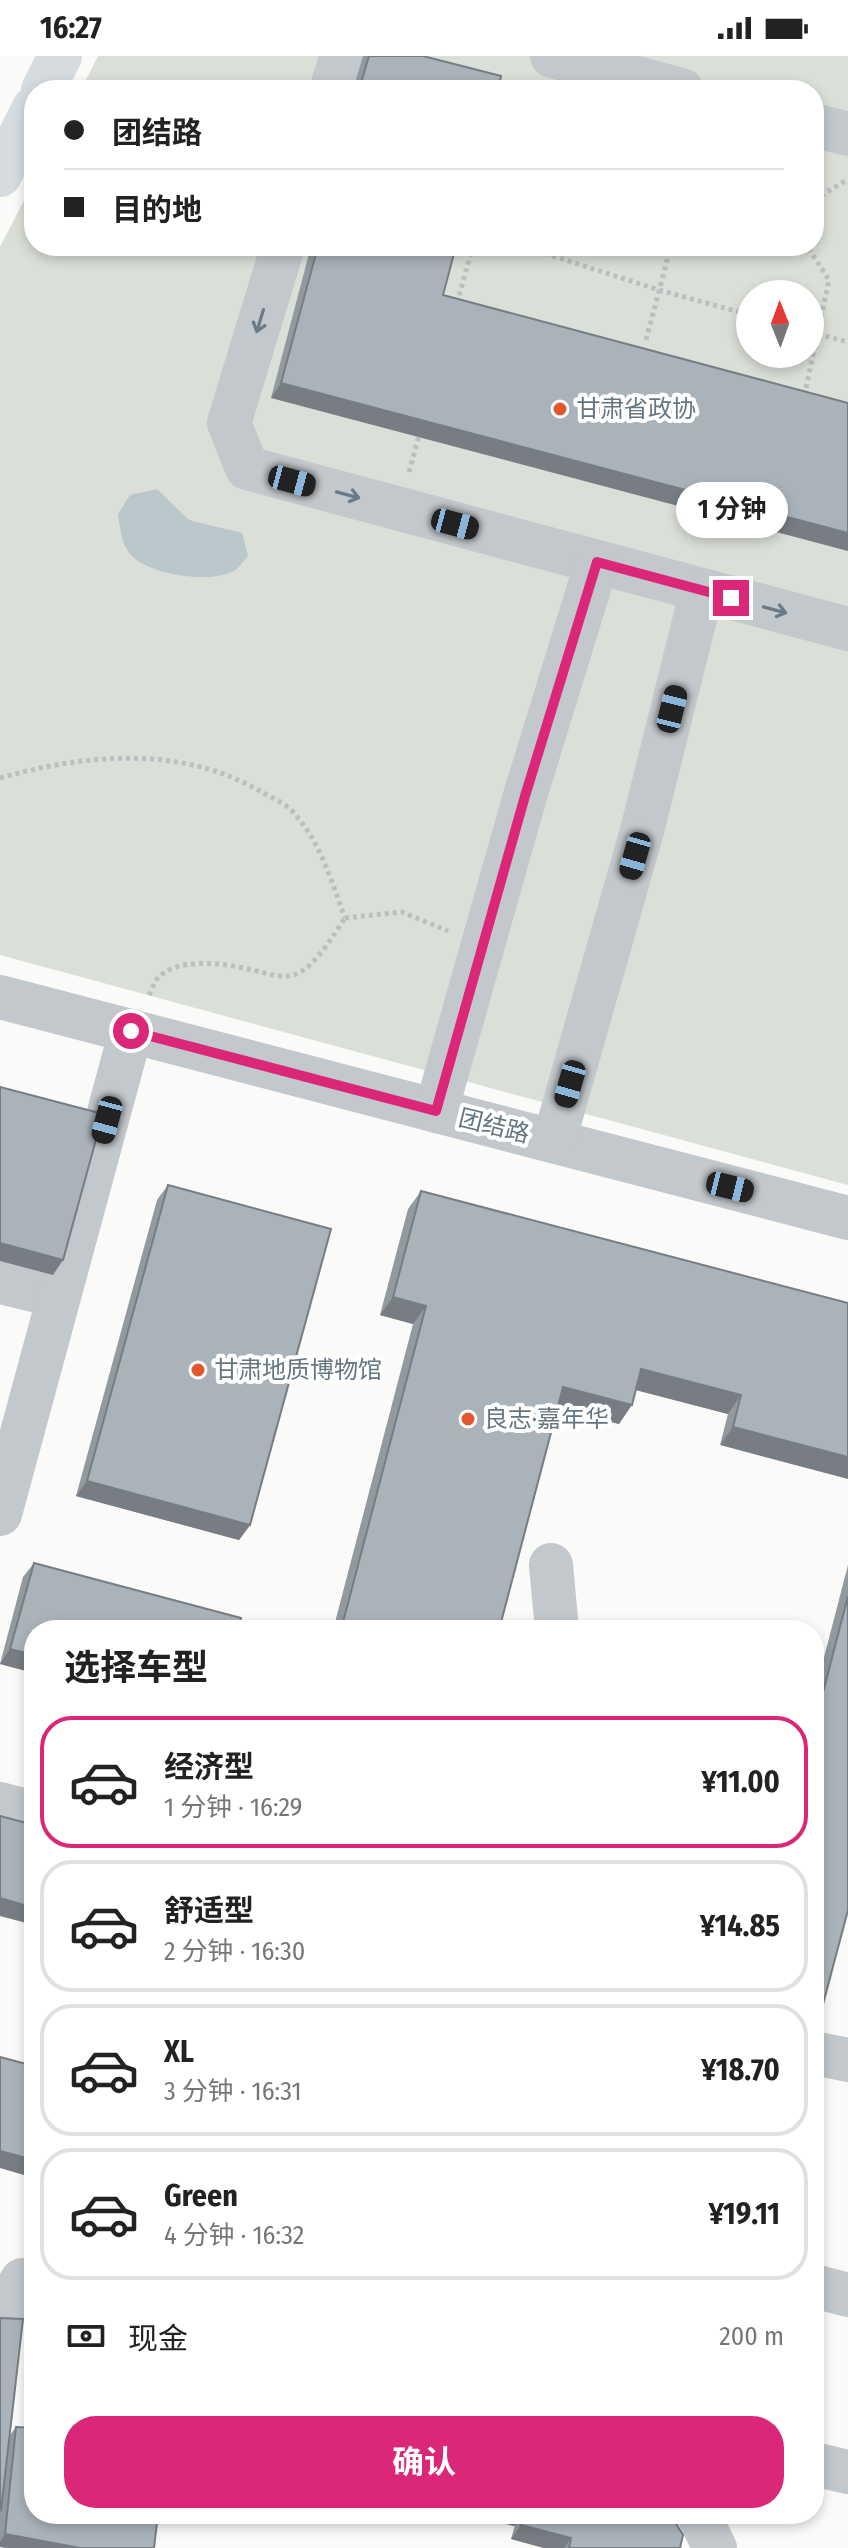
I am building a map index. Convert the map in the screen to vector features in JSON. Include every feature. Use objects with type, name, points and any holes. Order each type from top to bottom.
[{"type":"main road","points":[[48,80],[60,56]]},
{"type":"main road","points":[[0,175],[24,128]]},
{"type":"street","points":[[334,80],[342,56]]},
{"type":"street","points":[[552,56],[644,80]]},
{"type":"street","points":[[824,128],[848,134]]},
{"type":"street","points":[[280,256],[229,423],[247,468],[848,629]]},
{"type":"street","points":[[436,1111],[525,796],[597,562]]},
{"type":"street","points":[[554,1141],[643,827],[702,590]]},
{"type":"street","name":"团结路","points":[[0,997],[848,1218]]},
{"type":"street","points":[[0,1514],[131,1031]]},
{"type":"street","points":[[0,1282],[59,1296]]},
{"type":"street","points":[[551,1565],[556,1620]]},
{"type":"street","points":[[0,1804],[24,1810]]},
{"type":"street","points":[[824,2055],[848,2060]]},
{"type":"street","points":[[0,2305],[8,2305],[24,2280]]},
{"type":"street","points":[[824,2289],[848,2295]]},
{"type":"street","points":[[824,2466],[848,2472]]},
{"type":"street","points":[[703,2524],[715,2548]]},
{"type":"path","points":[[824,194],[848,179]]},
{"type":"path","points":[[456,304],[470,256]]},
{"type":"path","points":[[553,256],[736,311]]},
{"type":"path","points":[[646,340],[668,256]]},
{"type":"path","points":[[813,256],[829,280],[824,305]]},
{"type":"path","points":[[824,336],[848,342]]},
{"type":"path","points":[[806,388],[810,368]]},
{"type":"path","points":[[398,509],[423,421]]},
{"type":"path","points":[[0,778],[49,764],[140,758],[197,767],[241,780],[289,808],[317,845],[345,918]]},
{"type":"path","points":[[345,918],[402,912],[483,945]]},
{"type":"path","points":[[131,1031],[158,977],[186,963],[246,968],[282,978],[300,973],[327,945],[345,918]]},
{"type":"shaded area","points":[[98,56],[848,56],[848,1185],[0,955],[0,247],[24,200],[24,256],[824,256],[824,80],[86,80]]},
{"type":"shaded area","points":[[157,489],[189,520],[242,533],[248,556],[235,570],[211,577],[162,572],[136,559],[124,543],[118,514],[130,495]]},
{"type":"building","points":[[369,56],[423,56],[501,76],[500,80],[362,80]]},
{"type":"building","name":"甘肃省政协","points":[[315,256],[453,256],[443,295],[848,403],[848,533],[281,383]]},
{"type":"building","points":[[0,1087],[103,1114],[63,1260],[0,1243]]},
{"type":"building","name":"甘肃地质博物馆","points":[[168,1185],[331,1229],[250,1525],[87,1481]]},
{"type":"building","name":"良志·嘉年华","points":[[421,1191],[848,1303],[848,1457],[733,1427],[741,1395],[641,1369],[632,1405],[563,1387],[502,1620],[344,1620],[426,1306],[393,1297]]},
{"type":"building","points":[[34,1563],[241,1618],[24,1620],[24,1652],[10,1649]]},
{"type":"building","points":[[848,1596],[848,1910],[824,2000],[824,1688]]},
{"type":"building","points":[[0,1816],[24,1822],[24,1905],[0,1898]]},
{"type":"building","points":[[0,2057],[24,2063],[24,2157],[0,2151]]},
{"type":"building","points":[[0,2318],[23,2319],[1,2510],[0,2509]]},
{"type":"building","points":[[16,2427],[24,2427],[24,2524],[157,2524],[154,2548],[80,2548],[5,2534]]},
{"type":"building","points":[[676,2524],[683,2535],[680,2548],[569,2548],[571,2538],[521,2525]]},
{"type":"place","name":"甘肃省政协","points":[[560,409]]},
{"type":"place","name":"甘肃地质博物馆","points":[[198,1370]]},
{"type":"place","name":"良志·嘉年华","points":[[468,1419]]},
{"type":"route","points":[[131,1031],[436,1111],[525,796],[597,562],[731,598]]}]
